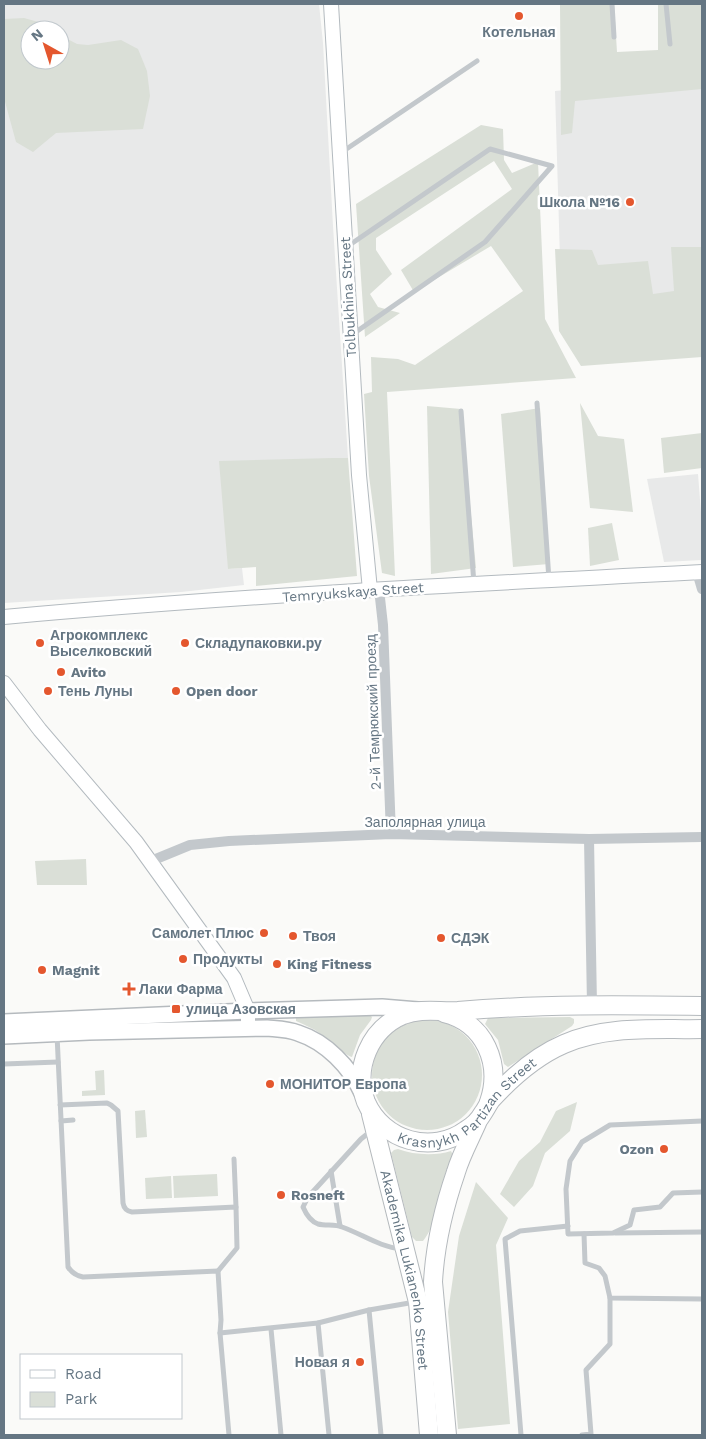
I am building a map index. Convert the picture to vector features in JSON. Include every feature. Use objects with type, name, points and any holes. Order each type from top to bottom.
[{"type":"highway","points":[[367,1103],[362,1080],[362,1068],[367,1050],[381,1030],[396,1018],[414,1012],[592,1005],[702,1006]]},
{"type":"highway","points":[[437,1011],[454,1016],[470,1026],[486,1046],[491,1058],[494,1077],[493,1090],[489,1102]]},
{"type":"highway","name":"Krasnykh Partizan Street","points":[[367,1103],[375,1117],[389,1131],[406,1139],[424,1143],[437,1142],[455,1137],[471,1127],[480,1118],[489,1102],[510,1080],[556,1048],[580,1038],[615,1030],[702,1029]]},
{"type":"highway","name":"Akademika Lukianenko Street","points":[[367,1103],[375,1127],[418,1302],[429,1435]]},
{"type":"highway","name":"Akademika Lukianenko Street","points":[[447,1435],[433,1282],[434,1265],[456,1172],[480,1118]]},
{"type":"main road","points":[[4,1022],[382,1007],[437,1011]]},
{"type":"main road","name":"Krasnykh Partizan Street","points":[[4,1036],[248,1028],[285,1029],[300,1033],[314,1040],[338,1060],[350,1071],[367,1103]]},
{"type":"street","name":"Tolbukhina Street","points":[[331,4],[359,475],[374,590]]},
{"type":"street","name":"Temryukskaya Street","points":[[4,617],[114,607],[374,590],[700,572]]},
{"type":"street","points":[[700,572],[702,589]]},
{"type":"street","name":"2-й Темрюкский проезд","points":[[374,590],[383,625],[391,834]]},
{"type":"street","points":[[4,683],[40,730],[150,861],[234,978],[248,1011],[248,1028]]},
{"type":"street","name":"Заполярная улица","points":[[150,861],[190,845],[229,841],[391,834],[589,839],[702,837]]},
{"type":"street","points":[[589,839],[592,1005]]},
{"type":"lane","points":[[612,4],[614,37]]},
{"type":"lane","points":[[666,4],[670,44]]},
{"type":"lane","points":[[340,154],[477,61]]},
{"type":"lane","points":[[346,248],[490,149],[552,166],[485,242],[351,335]]},
{"type":"lane","points":[[537,403],[549,580]]},
{"type":"lane","points":[[461,411],[474,584]]},
{"type":"lane","points":[[57,1033],[67,1264],[71,1270],[78,1277],[83,1278],[218,1271]]},
{"type":"lane","points":[[4,1064],[58,1062]]},
{"type":"lane","points":[[60,1105],[107,1103],[112,1105],[118,1112],[122,1203],[128,1211],[236,1208]]},
{"type":"lane","points":[[61,1121],[73,1120]]},
{"type":"lane","points":[[702,1121],[610,1125],[582,1142],[570,1160],[566,1188],[568,1234],[702,1232]]},
{"type":"lane","points":[[375,1127],[331,1171],[308,1197],[303,1207],[308,1217],[318,1224],[340,1226],[393,1248],[406,1250]]},
{"type":"lane","points":[[229,1435],[220,1333],[218,1271],[237,1248],[234,1159]]},
{"type":"lane","points":[[331,1171],[340,1226]]},
{"type":"lane","points":[[613,1233],[630,1225],[634,1210],[660,1207],[673,1193],[702,1192]]},
{"type":"lane","points":[[522,1435],[505,1240],[520,1232],[568,1226]]},
{"type":"lane","points":[[582,1435],[592,1435],[586,1370],[610,1344],[610,1298],[604,1276],[599,1268],[585,1263],[584,1234]]},
{"type":"lane","points":[[610,1298],[702,1299]]},
{"type":"lane","points":[[220,1333],[318,1323],[369,1310],[418,1302]]},
{"type":"lane","points":[[369,1310],[381,1435]]},
{"type":"lane","points":[[318,1323],[328,1435]]},
{"type":"lane","points":[[271,1329],[281,1435]]},
{"type":"shaded area","points":[[4,4],[319,4],[323,43],[348,458],[332,458],[228,569],[242,568],[244,585],[181,592],[4,603]]},
{"type":"shaded area","name":"Школа №16","points":[[702,78],[702,312],[562,326],[555,91]]},
{"type":"shaded area","points":[[698,474],[702,525],[702,560],[664,562],[647,479]]},
{"type":"green space","points":[[560,4],[614,4],[617,52],[658,50],[658,4],[702,4],[702,89],[575,101],[572,133],[561,135]]},
{"type":"green space","points":[[24,18],[31,20],[20,20],[20,70],[70,70],[70,40],[77,44],[88,45],[121,40],[138,49],[147,71],[150,96],[143,129],[56,133],[33,152],[16,142],[4,98],[4,19]]},
{"type":"green space","points":[[481,125],[503,129],[504,160],[512,173],[538,162],[545,319],[576,378],[387,392],[395,576],[382,573],[369,476],[364,394],[372,392],[371,357],[398,359],[415,365],[523,291],[491,246],[414,292],[401,270],[512,189],[494,161],[376,238],[376,250],[392,274],[370,294],[378,307],[400,313],[365,337],[356,204]]},
{"type":"green space","points":[[671,247],[702,247],[702,357],[581,366],[559,331],[555,249],[592,250],[598,265],[648,261],[653,294],[674,291]]},
{"type":"green space","points":[[580,403],[598,436],[624,439],[633,512],[590,508]]},
{"type":"green space","points":[[427,406],[461,409],[476,568],[431,574]]},
{"type":"green space","points":[[540,408],[549,564],[513,567],[501,414]]},
{"type":"green space","points":[[702,433],[702,468],[664,473],[661,438]]},
{"type":"green space","points":[[348,458],[357,576],[256,586],[256,567],[228,569],[219,461]]},
{"type":"green space","points":[[612,523],[619,560],[590,566],[588,528]]},
{"type":"green space","points":[[86,859],[87,885],[37,885],[35,861]]},
{"type":"green space","points":[[369,1014],[372,1017],[371,1020],[360,1035],[352,1057],[315,1030],[296,1021],[296,1016]]},
{"type":"green space","points":[[570,1017],[574,1019],[572,1026],[508,1067],[504,1064],[498,1040],[485,1024],[488,1018]]},
{"type":"green space","points":[[427,1020],[448,1024],[466,1036],[478,1054],[482,1075],[478,1096],[466,1114],[448,1126],[427,1130],[406,1126],[388,1114],[376,1096],[372,1075],[376,1054],[388,1036],[406,1024]]},
{"type":"green space","points":[[104,1070],[105,1095],[82,1096],[82,1091],[96,1090],[95,1071]]},
{"type":"green space","points":[[577,1102],[570,1131],[545,1153],[533,1186],[514,1207],[500,1194],[519,1161],[540,1142],[556,1111]]},
{"type":"green space","points":[[145,1110],[147,1137],[136,1138],[135,1111]]},
{"type":"green space","points":[[398,1149],[424,1154],[438,1154],[451,1151],[453,1155],[445,1175],[434,1219],[423,1241],[416,1241],[412,1237],[391,1153]]},
{"type":"green space","points":[[217,1174],[218,1196],[174,1198],[173,1176]]},
{"type":"green space","points":[[171,1176],[172,1198],[146,1199],[145,1178]]},
{"type":"green space","points":[[476,1182],[508,1218],[496,1245],[510,1424],[458,1429],[448,1312],[459,1236]]},
{"type":"place","name":"Котельная","points":[[519,16]]},
{"type":"place","name":"Школа №16","points":[[630,202]]},
{"type":"place","name":"Агрокомплекс Выселковский","points":[[40,643]]},
{"type":"place","name":"Складупаковки.ру","points":[[185,643]]},
{"type":"place","name":"Avito","points":[[61,672]]},
{"type":"place","name":"Тень Луны","points":[[48,691]]},
{"type":"place","name":"Open door","points":[[176,691]]},
{"type":"place","name":"Самолет Плюс","points":[[264,933]]},
{"type":"place","name":"Твоя","points":[[293,936]]},
{"type":"place","name":"СДЭК","points":[[441,938]]},
{"type":"place","name":"Продукты","points":[[183,959]]},
{"type":"place","name":"King Fitness","points":[[277,964]]},
{"type":"place","name":"Magnit","points":[[42,970]]},
{"type":"place","name":"Лаки Фарма","points":[[129,989]]},
{"type":"place","name":"улица Азовская","points":[[176,1009]]},
{"type":"place","name":"МОНИТОР Европа","points":[[270,1084]]},
{"type":"place","name":"Ozon","points":[[664,1149]]},
{"type":"place","name":"Rosneft","points":[[281,1195]]},
{"type":"place","name":"Новая я","points":[[360,1362]]}]
